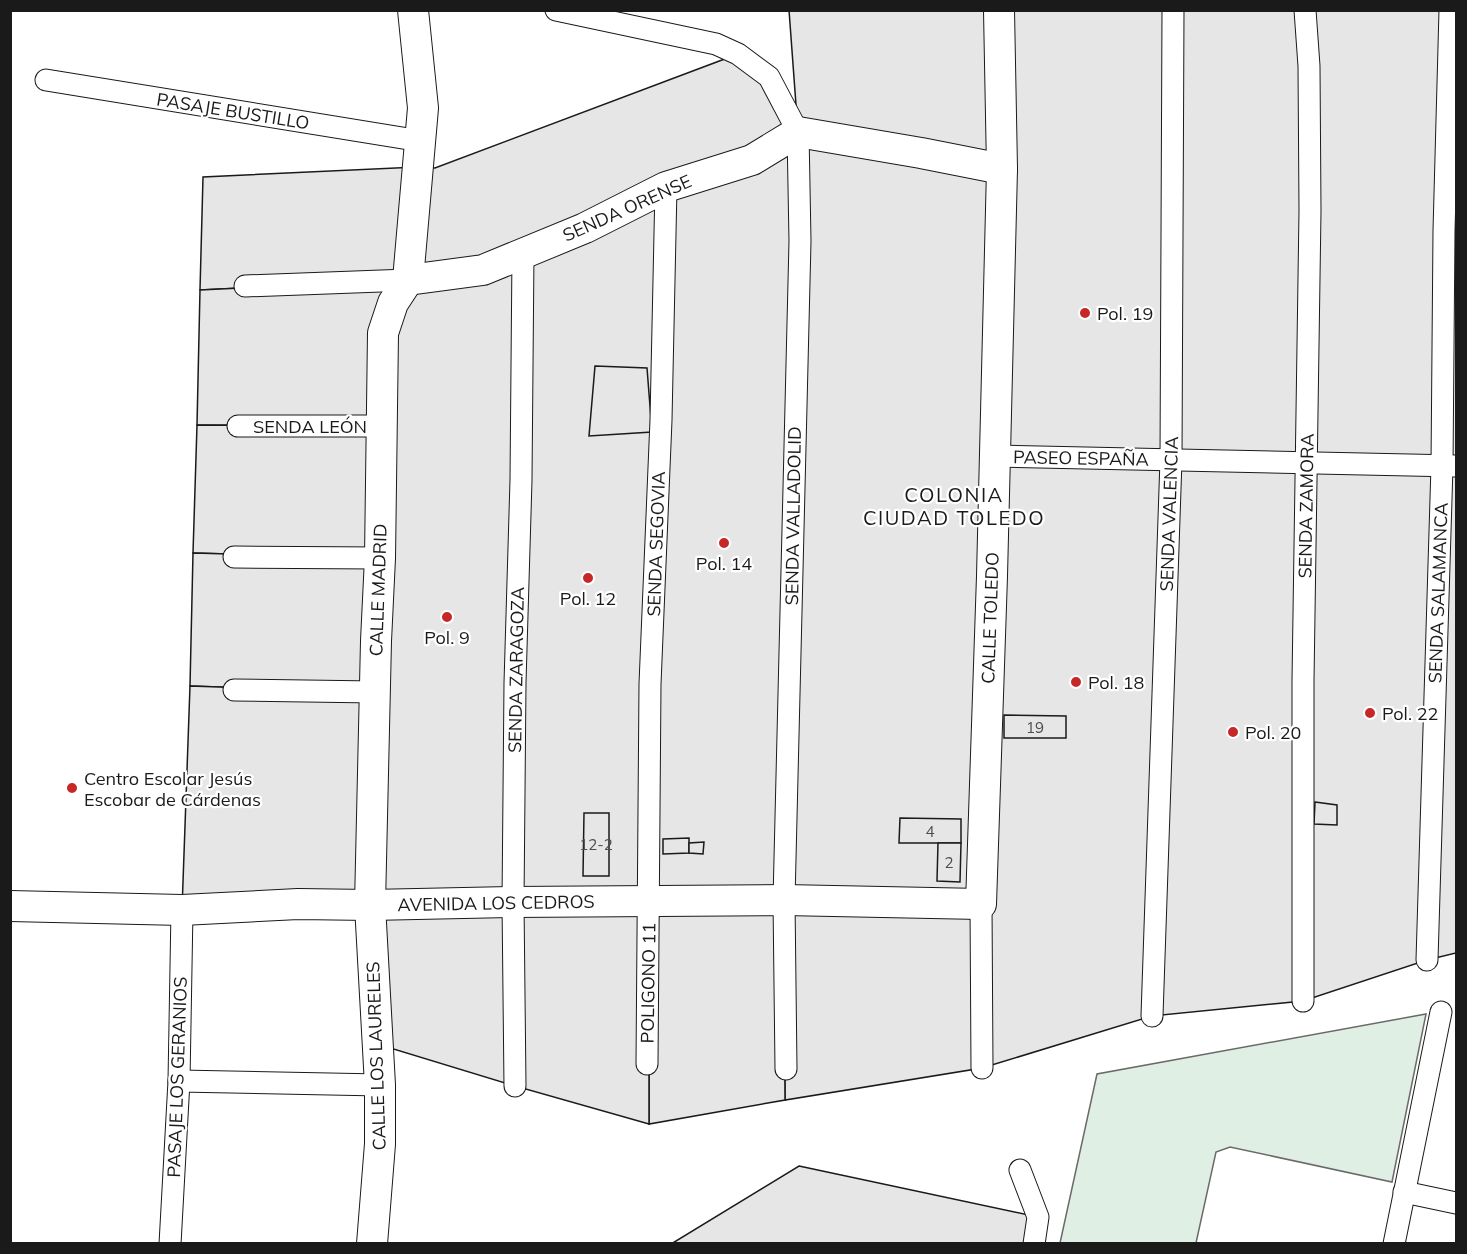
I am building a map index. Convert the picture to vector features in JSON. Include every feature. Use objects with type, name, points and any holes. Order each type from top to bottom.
[{"type":"street","points":[[408,280],[423,108],[413,10]]},
{"type":"street","points":[[556,10],[716,44],[738,54],[769,77],[798,132],[1002,169]]},
{"type":"street","name":"CALLE TOLEDO","points":[[982,1068],[981,904],[992,587],[1002,169],[999,10]]},
{"type":"street","name":"SENDA VALENCIA","points":[[1152,1016],[1171,460],[1173,10]]},
{"type":"street","name":"SENDA ZAMORA","points":[[1303,1001],[1303,681],[1310,200],[1309,66],[1305,10]]},
{"type":"street","name":"SENDA SALAMANCA","points":[[1427,960],[1449,466],[1444,231],[1450,10]]},
{"type":"street","name":"PASAJE BUSTILLO","points":[[46,80],[421,141]]},
{"type":"street","name":"SENDA ORENSE","points":[[245,286],[408,280],[483,270],[585,228],[666,187],[752,160],[798,132]]},
{"type":"street","name":"SENDA VALLADOLID","points":[[786,1069],[784,900],[800,241],[798,132]]},
{"type":"street","name":"SENDA SEGOVIA","points":[[649,902],[650,684],[661,420],[666,187]]},
{"type":"street","name":"SENDA ZARAGOZA","points":[[515,1086],[513,902],[515,683],[521,480],[523,253]]},
{"type":"street","name":"CALLE MADRID","points":[[370,905],[380,558],[383,333],[393,303],[408,280]]},
{"type":"street","name":"SENDA LEÓN","points":[[238,426],[382,426]]},
{"type":"street","name":"PASEO ESPAÑA","points":[[994,456],[1449,466]]},
{"type":"street","points":[[234,557],[380,558]]},
{"type":"street","points":[[234,690],[375,692]]},
{"type":"street","name":"AVENIDA LOS CEDROS","points":[[10,906],[182,910],[298,904],[784,900],[981,904]]},
{"type":"street","name":"POLIGONO 11","points":[[647,1064],[649,902]]},
{"type":"street","name":"CALLE LOS LAURELES","points":[[370,905],[380,1085],[380,1144],[372,1244]]},
{"type":"street","name":"PASAJE LOS GERANIOS","points":[[170,1244],[179,1081],[182,910]]},
{"type":"street","points":[[1394,1244],[1441,1012]]},
{"type":"street","points":[[179,1081],[380,1085]]},
{"type":"street","points":[[1020,1170],[1038,1217],[1034,1244]]},
{"type":"street","points":[[1404,1192],[1456,1203]]},
{"type":"green space","points":[[1426,1014],[1392,1182],[1230,1147],[1216,1152],[1196,1243],[1060,1243],[1097,1074]]},
{"type":"building","points":[[789,10],[998,10],[1002,169],[798,132]]},
{"type":"building","name":"Pol. 19","points":[[1001,10],[1173,10],[1171,460],[994,456]]},
{"type":"building","points":[[1173,10],[1305,10],[1307,463],[1171,460]]},
{"type":"building","points":[[1305,10],[1450,10],[1442,466],[1307,463]]},
{"type":"building","points":[[1456,10],[1456,466],[1442,466]]},
{"type":"building","points":[[738,54],[798,132],[483,270],[408,280],[417,167],[435,168]]},
{"type":"building","points":[[798,132],[1002,169],[981,904],[784,900]]},
{"type":"building","name":"Pol. 14","points":[[798,132],[784,900],[649,902],[666,187]]},
{"type":"building","points":[[798,132],[1002,169],[981,904],[784,900]]},
{"type":"building","points":[[417,167],[408,280],[200,290],[203,177]]},
{"type":"building","name":"Pol. 12","points":[[666,187],[649,902],[513,902],[523,253]]},
{"type":"building","name":"Pol. 9","points":[[523,253],[513,902],[370,905],[393,303],[408,280]]},
{"type":"building","points":[[408,280],[383,333],[382,426],[197,425],[200,290]]},
{"type":"building","points":[[595,366],[647,368],[652,432],[589,436]]},
{"type":"building","points":[[197,425],[382,426],[380,558],[193,553]]},
{"type":"building","name":"Pol. 18","points":[[994,456],[1171,460],[1152,1016],[982,1068]]},
{"type":"building","name":"Pol. 20","points":[[1171,460],[1307,463],[1303,1001],[1152,1016]]},
{"type":"building","name":"Pol. 22","points":[[1307,463],[1442,466],[1427,960],[1303,1001]]},
{"type":"building","points":[[1442,466],[1456,466],[1456,953],[1427,960]]},
{"type":"building","points":[[193,553],[380,558],[375,692],[190,686]]},
{"type":"building","points":[[190,686],[375,692],[370,905],[182,910]]},
{"type":"building","points":[[1004,715],[1066,716],[1066,738],[1004,738]]},
{"type":"building","points":[[1315,802],[1337,805],[1337,825],[1314,824]]},
{"type":"building","points":[[584,813],[609,813],[609,876],[583,876]]},
{"type":"building","points":[[900,818],[961,819],[961,843],[899,843]]},
{"type":"building","points":[[689,838],[689,853],[663,854],[663,839]]},
{"type":"building","points":[[704,842],[703,854],[689,853],[689,843]]},
{"type":"building","points":[[938,843],[961,843],[960,882],[937,881]]},
{"type":"building","points":[[784,900],[981,904],[982,1068],[785,1100]]},
{"type":"building","points":[[784,900],[785,1100],[649,1124],[649,902]]},
{"type":"building","points":[[513,902],[649,902],[649,1124],[515,1086]]},
{"type":"building","points":[[513,902],[515,1086],[377,1044],[370,905]]},
{"type":"building","points":[[799,1166],[1038,1217],[1034,1244],[671,1244]]},
{"type":"place","name":"Pol. 19","points":[[1085,313]]},
{"type":"place","name":"Pol. 14","points":[[724,543]]},
{"type":"place","name":"Pol. 12","points":[[588,578]]},
{"type":"place","name":"Pol. 9","points":[[447,617]]},
{"type":"place","name":"Pol. 18","points":[[1076,682]]},
{"type":"place","name":"Pol. 22","points":[[1370,713]]},
{"type":"place","name":"Pol. 20","points":[[1233,732]]},
{"type":"place","name":"Centro Escolar Jesús Escobar de Cárdenas","points":[[72,788]]},
{"type":"district","name":"COLONIA CIUDAD TOLEDO","points":[[954,506]]}]
